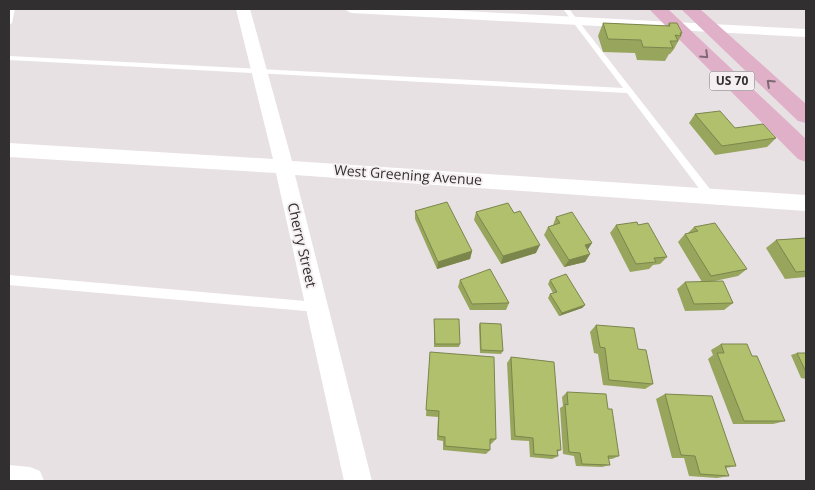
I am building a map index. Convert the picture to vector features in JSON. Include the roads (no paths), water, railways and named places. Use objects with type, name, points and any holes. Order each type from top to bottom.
[{"type":"main road","name":"US 70","points":[[658,9],[806,153]]},
{"type":"main road","name":"US 70","points":[[690,9],[806,116]]},
{"type":"street","name":"Cherry Street","points":[[243,9],[284,167],[358,481]]},
{"type":"street","points":[[350,9],[806,33]]},
{"type":"street","name":"West Greening Avenue","points":[[9,150],[806,203]]},
{"type":"street","points":[[9,479],[30,481]]},
{"type":"lane","points":[[9,23],[12,9]]},
{"type":"lane","points":[[566,9],[710,196]]},
{"type":"lane","points":[[9,58],[630,92]]},
{"type":"lane","points":[[9,280],[317,308]]}]
